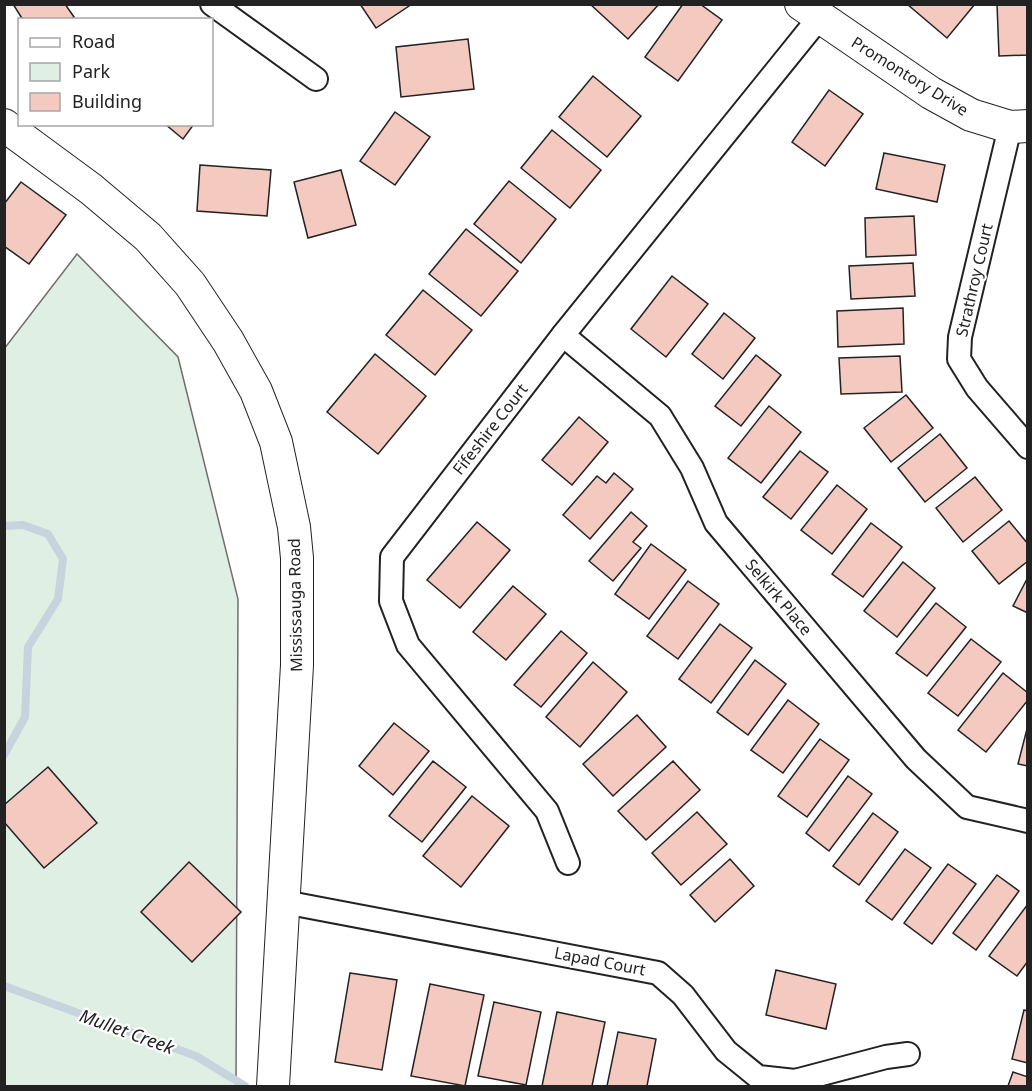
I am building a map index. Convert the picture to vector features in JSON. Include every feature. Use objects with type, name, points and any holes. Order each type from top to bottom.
[{"type":"main road","name":"Promontory Drive","points":[[810,11],[931,93],[970,115],[1019,126]]},
{"type":"main road","name":"Mississauga Road","points":[[4,126],[91,189],[148,237],[190,284],[228,341],[256,391],[276,442],[294,527],[297,558],[297,665],[273,1086]]},
{"type":"street","points":[[212,4],[316,79]]},
{"type":"street","name":"Fifeshire Court","points":[[568,864],[547,811],[408,645],[391,601],[392,557],[810,11]]},
{"type":"street","name":"Strathroy Court","points":[[1019,126],[960,337],[959,359],[977,388],[1028,447]]},
{"type":"street","name":"Selkirk Place","points":[[563,334],[660,416],[692,468],[716,523],[916,759],[967,807],[1028,821]]},
{"type":"street","name":"Lapad Court","points":[[284,902],[658,973],[683,995],[726,1051],[758,1077],[795,1081],[886,1057],[908,1054]]},
{"type":"green space","points":[[77,254],[178,357],[238,599],[236,1086],[5,1086],[4,349]]},
{"type":"building","points":[[13,4],[65,4],[74,17],[73,18],[22,18]]},
{"type":"building","points":[[360,4],[412,4],[376,28]]},
{"type":"building","points":[[590,4],[659,4],[628,39]]},
{"type":"building","points":[[683,4],[700,4],[722,20],[678,81],[645,57]]},
{"type":"building","points":[[907,4],[975,4],[947,38]]},
{"type":"building","points":[[997,4],[1028,4],[1028,55],[999,56]]},
{"type":"building","points":[[468,39],[474,89],[401,97],[396,47]]},
{"type":"building","points":[[593,76],[641,116],[607,157],[559,117]]},
{"type":"building","points":[[829,90],[863,114],[825,166],[792,142]]},
{"type":"building","points":[[395,112],[430,137],[395,185],[360,161]]},
{"type":"building","points":[[167,126],[193,126],[183,139]]},
{"type":"building","points":[[552,130],[601,170],[570,208],[521,168]]},
{"type":"building","points":[[884,153],[945,165],[937,202],[876,189]]},
{"type":"building","points":[[200,165],[271,170],[267,216],[197,211]]},
{"type":"building","points":[[341,170],[356,225],[308,238],[294,182]]},
{"type":"building","points":[[509,181],[556,219],[521,263],[474,224]]},
{"type":"building","points":[[21,182],[66,215],[29,264],[4,246],[4,204]]},
{"type":"building","points":[[914,216],[916,255],[866,257],[865,218]]},
{"type":"building","points":[[466,229],[518,271],[481,316],[429,274]]},
{"type":"building","points":[[913,263],[915,296],[851,299],[849,266]]},
{"type":"building","points":[[672,276],[708,304],[666,357],[631,329]]},
{"type":"building","points":[[423,290],[472,330],[435,375],[386,335]]},
{"type":"building","points":[[903,308],[904,344],[838,347],[837,311]]},
{"type":"building","points":[[724,313],[755,338],[723,379],[692,354]]},
{"type":"building","points":[[375,354],[426,396],[378,454],[327,412]]},
{"type":"building","points":[[756,355],[781,375],[741,426],[715,406]]},
{"type":"building","points":[[900,356],[902,392],[841,394],[839,358]]},
{"type":"building","points":[[906,395],[933,428],[891,462],[864,428]]},
{"type":"building","points":[[769,406],[801,432],[761,483],[728,458]]},
{"type":"building","points":[[579,417],[608,442],[572,485],[542,460]]},
{"type":"building","points":[[940,434],[967,468],[925,502],[898,468]]},
{"type":"building","points":[[800,451],[828,472],[791,519],[763,497]]},
{"type":"building","points":[[614,473],[633,489],[590,539],[563,515],[597,476],[606,483]]},
{"type":"building","points":[[975,477],[1002,510],[963,542],[936,508]]},
{"type":"building","points":[[837,485],[867,509],[832,554],[801,530]]},
{"type":"building","points":[[631,512],[647,526],[633,542],[641,548],[613,581],[589,561]]},
{"type":"building","points":[[1009,521],[1028,544],[1028,561],[999,584],[972,551]]},
{"type":"building","points":[[477,522],[510,550],[460,608],[427,580]]},
{"type":"building","points":[[871,523],[902,547],[863,597],[832,574]]},
{"type":"building","points":[[651,544],[686,570],[649,619],[615,594]]},
{"type":"building","points":[[903,562],[935,588],[897,637],[864,611]]},
{"type":"building","points":[[1028,577],[1028,613],[1013,606]]},
{"type":"building","points":[[688,581],[719,604],[678,659],[647,636]]},
{"type":"building","points":[[513,586],[546,614],[506,660],[473,632]]},
{"type":"building","points":[[936,603],[966,627],[927,676],[896,653]]},
{"type":"building","points":[[720,624],[752,648],[711,703],[679,679]]},
{"type":"building","points":[[561,631],[587,653],[541,707],[514,685]]},
{"type":"building","points":[[971,639],[1001,662],[958,716],[928,693]]},
{"type":"building","points":[[755,660],[786,684],[748,735],[717,712]]},
{"type":"building","points":[[593,662],[627,692],[580,747],[546,717]]},
{"type":"building","points":[[1003,673],[1028,693],[1028,700],[986,752],[958,730]]},
{"type":"building","points":[[788,700],[819,724],[783,773],[751,750]]},
{"type":"building","points":[[637,715],[666,747],[613,796],[583,764]]},
{"type":"building","points":[[394,723],[429,751],[393,795],[359,766]]},
{"type":"building","points":[[1028,725],[1028,766],[1018,764]]},
{"type":"building","points":[[820,739],[849,760],[807,817],[778,796]]},
{"type":"building","points":[[433,761],[466,787],[422,842],[389,816]]},
{"type":"building","points":[[673,761],[700,790],[646,840],[618,811]]},
{"type":"building","points":[[48,767],[97,823],[44,868],[4,822],[4,805]]},
{"type":"building","points":[[848,776],[872,794],[829,851],[806,833]]},
{"type":"building","points":[[472,796],[509,826],[461,887],[423,856]]},
{"type":"building","points":[[697,812],[727,844],[681,885],[652,853]]},
{"type":"building","points":[[873,813],[898,832],[859,885],[833,866]]},
{"type":"building","points":[[905,849],[931,868],[892,920],[866,901]]},
{"type":"building","points":[[730,859],[754,886],[715,922],[690,895]]},
{"type":"building","points":[[189,862],[241,912],[192,962],[141,912]]},
{"type":"building","points":[[948,864],[976,884],[932,944],[904,923]]},
{"type":"building","points":[[997,875],[1019,891],[976,950],[953,933]]},
{"type":"building","points":[[1028,904],[1028,961],[1017,976],[989,956]]},
{"type":"building","points":[[776,970],[836,984],[826,1029],[766,1015]]},
{"type":"building","points":[[350,973],[397,980],[382,1070],[335,1062]]},
{"type":"building","points":[[430,984],[484,995],[465,1086],[411,1076]]},
{"type":"building","points":[[494,1002],[541,1012],[526,1085],[478,1076]]},
{"type":"building","points":[[1024,1010],[1028,1011],[1028,1063],[1012,1059]]},
{"type":"building","points":[[557,1012],[605,1022],[592,1086],[542,1086]]},
{"type":"building","points":[[618,1032],[656,1039],[647,1086],[607,1086]]},
{"type":"building","points":[[1013,1072],[1028,1077],[1028,1086],[1008,1086]]},
{"type":"waterway","name":"Mullet Creek","points":[[4,526],[23,525],[48,534],[63,559],[58,599],[28,647],[25,717],[4,755]]},
{"type":"waterway","name":"Mullet Creek","points":[[4,986],[196,1056],[245,1086]]}]
